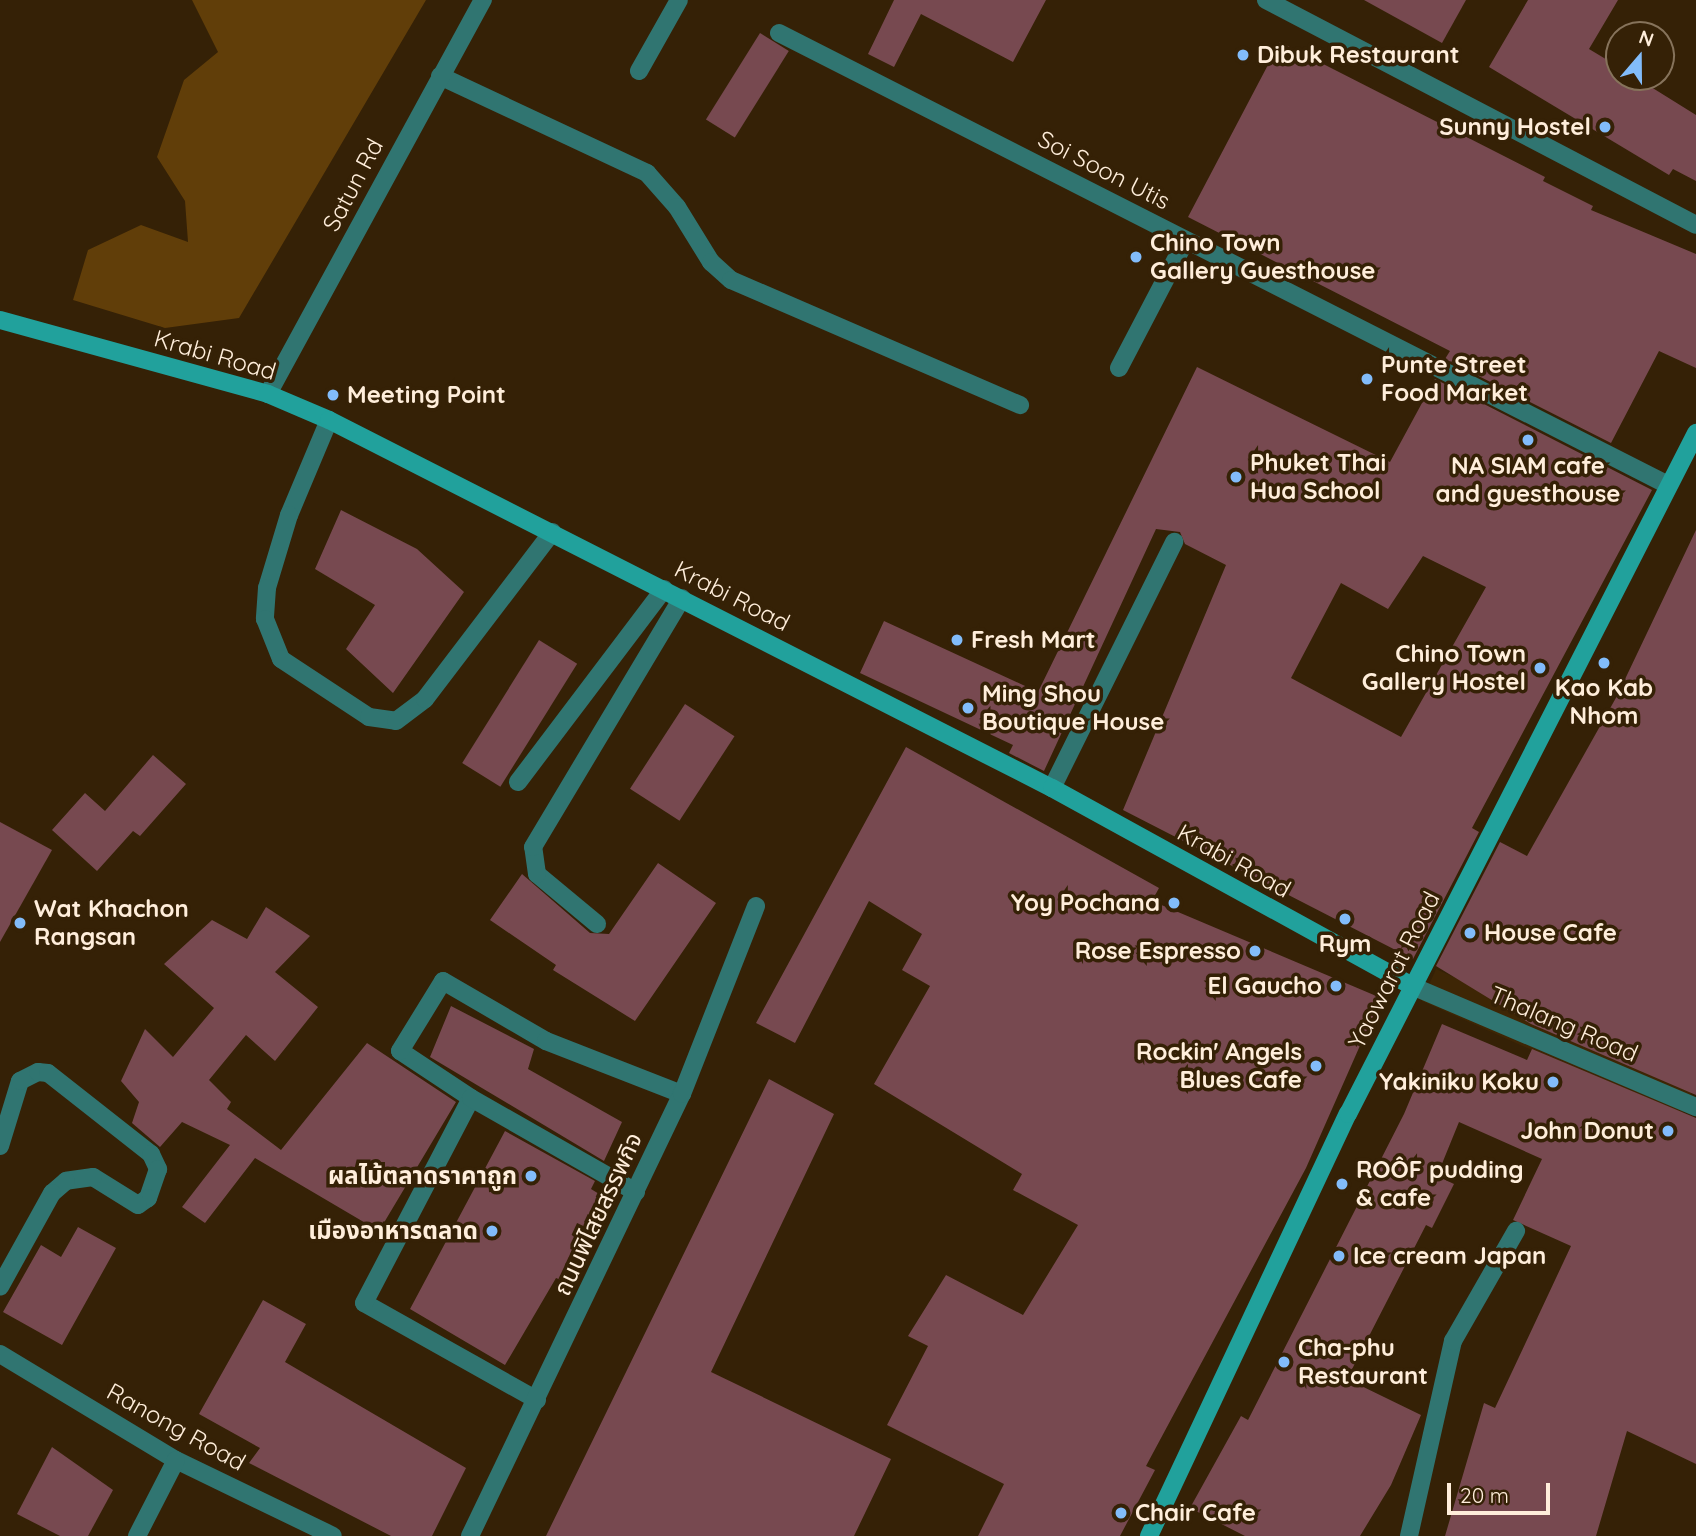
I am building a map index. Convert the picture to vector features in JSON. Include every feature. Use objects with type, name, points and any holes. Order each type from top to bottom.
[{"type":"street","name":"Satun Rd","points":[[268,394],[483,0]]},
{"type":"street","points":[[639,71],[679,0]]},
{"type":"street","points":[[1266,0],[1696,225]]},
{"type":"street","name":"Soi Soon Utis","points":[[779,33],[1668,485]]},
{"type":"street","points":[[440,76],[647,173],[677,207],[711,262],[731,280],[1020,405]]},
{"type":"street","points":[[1119,368],[1186,240]]},
{"type":"street","name":"Krabi Road","points":[[0,320],[268,394],[329,420],[1052,788],[1412,986]]},
{"type":"street","points":[[329,420],[289,515],[267,587],[265,619],[281,659],[369,717],[396,721],[425,699],[552,532]]},
{"type":"street","name":"Yaowarat Road","points":[[1155,1534],[1412,986],[1696,433]]},
{"type":"street","points":[[1052,788],[1174,542]]},
{"type":"street","points":[[517,782],[664,589]]},
{"type":"street","points":[[597,924],[537,874],[533,847],[682,598]]},
{"type":"street","name":"ถนนพิไสยสรรพกิจ","points":[[470,1536],[682,1094],[756,906]]},
{"type":"street","points":[[636,1192],[471,1098],[400,1051],[443,981],[546,1041],[682,1094]]},
{"type":"street","name":"Thalang Road","points":[[1412,986],[1696,1107]]},
{"type":"street","points":[[0,1146],[20,1082],[38,1072],[48,1073],[150,1154],[158,1168],[148,1198],[138,1205],[93,1177],[66,1181],[52,1193],[0,1287]]},
{"type":"street","points":[[471,1098],[364,1303],[537,1400]]},
{"type":"street","points":[[1409,1536],[1452,1341],[1516,1231]]},
{"type":"street","name":"Ranong Road","points":[[0,1354],[176,1460],[334,1536]]},
{"type":"street","points":[[137,1536],[176,1460]]},
{"type":"shaded area","points":[[192,0],[426,0],[239,318],[165,328],[73,300],[88,250],[141,225],[188,242],[185,201],[157,157],[184,80],[218,52]]},
{"type":"shaded area","points":[[1436,969],[1695,1085],[1681,1116],[1422,1001]]},
{"type":"building","points":[[894,0],[1046,0],[1013,62],[921,14],[894,67],[868,54]]},
{"type":"building","points":[[1364,0],[1466,0],[1442,43]]},
{"type":"building","points":[[1528,0],[1618,0],[1589,49],[1605,59],[1605,91],[1657,91],[1696,115],[1696,181],[1673,169],[1669,175],[1489,67]]},
{"type":"building","points":[[760,33],[789,51],[735,138],[706,120]]},
{"type":"building","points":[[1280,42],[1545,177],[1543,181],[1593,206],[1591,210],[1696,254],[1696,368],[1659,351],[1611,443],[1445,359],[1450,351],[1188,217]]},
{"type":"building","points":[[1197,367],[1390,462],[1435,379],[1652,490],[1472,828],[1479,832],[1413,959],[1123,810],[1226,565],[1185,544],[1180,532],[1156,529],[1044,771],[1009,753],[1013,745],[860,673],[884,621],[1038,692]],"holes":[[[1423,556],[1486,587],[1401,737],[1291,678],[1341,583],[1388,609]]]},
{"type":"building","points":[[341,510],[417,549],[464,592],[393,693],[346,649],[375,605],[315,569]]},
{"type":"building","points":[[1696,530],[1696,1095],[1531,1024],[1436,966],[1500,842],[1527,856],[1617,696]]},
{"type":"building","points":[[539,640],[577,664],[500,787],[462,763]]},
{"type":"building","points":[[685,704],[734,736],[679,821],[630,789]]},
{"type":"building","points":[[906,747],[1159,888],[1152,901],[1381,998],[1306,1168],[1146,1466],[1155,1470],[1120,1536],[978,1536],[1004,1484],[887,1425],[928,1346],[908,1336],[946,1275],[1023,1315],[1078,1225],[1013,1190],[1022,1174],[874,1084],[930,986],[902,970],[922,934],[869,901],[795,1043],[756,1023]]},
{"type":"building","points":[[153,755],[186,784],[140,836],[133,831],[97,871],[52,830],[85,793],[105,811]]},
{"type":"building","points":[[0,822],[52,850],[0,942]]},
{"type":"building","points":[[658,863],[716,903],[635,1021],[553,970],[556,965],[490,920],[522,874],[590,933],[609,934]]},
{"type":"building","points":[[266,907],[310,936],[275,972],[318,1007],[275,1061],[246,1035],[209,1080],[231,1102],[227,1109],[281,1150],[367,1043],[456,1102],[379,1231],[255,1158],[205,1223],[182,1207],[230,1145],[182,1122],[160,1147],[132,1123],[139,1102],[121,1081],[145,1029],[173,1057],[214,1008],[164,964],[212,920],[247,939]]},
{"type":"building","points":[[451,1006],[534,1049],[528,1069],[622,1122],[604,1161],[430,1057]]},
{"type":"building","points":[[1442,1024],[1527,1060],[1532,1049],[1696,1118],[1696,1464],[1627,1431],[1596,1536],[1445,1536],[1484,1403],[1495,1408],[1571,1246],[1513,1220],[1542,1159],[1459,1122],[1437,1176],[1454,1184],[1432,1228],[1426,1225],[1347,1379],[1421,1415],[1391,1485],[1360,1536],[1245,1536],[1190,1508],[1241,1416],[1248,1420],[1404,1114]]},
{"type":"building","points":[[769,1079],[834,1114],[711,1372],[891,1459],[854,1536],[546,1536]]},
{"type":"building","points":[[505,1131],[595,1181],[591,1189],[604,1197],[561,1280],[556,1278],[505,1365],[410,1309]]},
{"type":"building","points":[[78,1227],[116,1248],[62,1345],[3,1312],[41,1245],[61,1257]]},
{"type":"building","points":[[263,1300],[306,1324],[285,1362],[466,1468],[432,1536],[391,1536],[249,1463],[260,1448],[199,1414]]},
{"type":"building","points":[[52,1447],[113,1490],[88,1536],[60,1536],[17,1514]]},
{"type":"place","name":"Dibuk Restaurant","points":[[1243,55]]},
{"type":"place","name":"Sunny Hostel","points":[[1605,127]]},
{"type":"place","name":"Chino Town Gallery Guesthouse","points":[[1136,257]]},
{"type":"place","name":"Punte Street Food Market","points":[[1367,379]]},
{"type":"place","name":"Meeting Point","points":[[333,395]]},
{"type":"place","name":"NA SIAM cafe and guesthouse","points":[[1528,440]]},
{"type":"place","name":"Phuket Thai Hua School","points":[[1236,477]]},
{"type":"place","name":"Fresh Mart","points":[[957,640]]},
{"type":"place","name":"Kao Kab Nhom","points":[[1604,663]]},
{"type":"place","name":"Chino Town Gallery Hostel","points":[[1540,668]]},
{"type":"place","name":"Ming Shou Boutique House","points":[[968,708]]},
{"type":"place","name":"Yoy Pochana","points":[[1174,903]]},
{"type":"place","name":"Rym","points":[[1345,919]]},
{"type":"place","name":"Wat Khachon Rangsan","points":[[20,923]]},
{"type":"place","name":"House Cafe","points":[[1470,933]]},
{"type":"place","name":"Rose Espresso","points":[[1255,951]]},
{"type":"place","name":"El Gaucho","points":[[1336,986]]},
{"type":"place","name":"Rockin' Angels Blues Cafe","points":[[1316,1066]]},
{"type":"place","name":"Yakiniku Koku","points":[[1553,1082]]},
{"type":"place","name":"John Donut","points":[[1668,1131]]},
{"type":"place","name":"ผลไม้ตลาดราคาถูก","points":[[531,1176]]},
{"type":"place","name":"ROÔF pudding & cafe","points":[[1342,1184]]},
{"type":"place","name":"เมืองอาหารตลาด","points":[[492,1231]]},
{"type":"place","name":"Ice cream Japan","points":[[1339,1256]]},
{"type":"place","name":"Cha-phu Restaurant","points":[[1284,1362]]},
{"type":"place","name":"Chair Cafe","points":[[1121,1513]]}]
